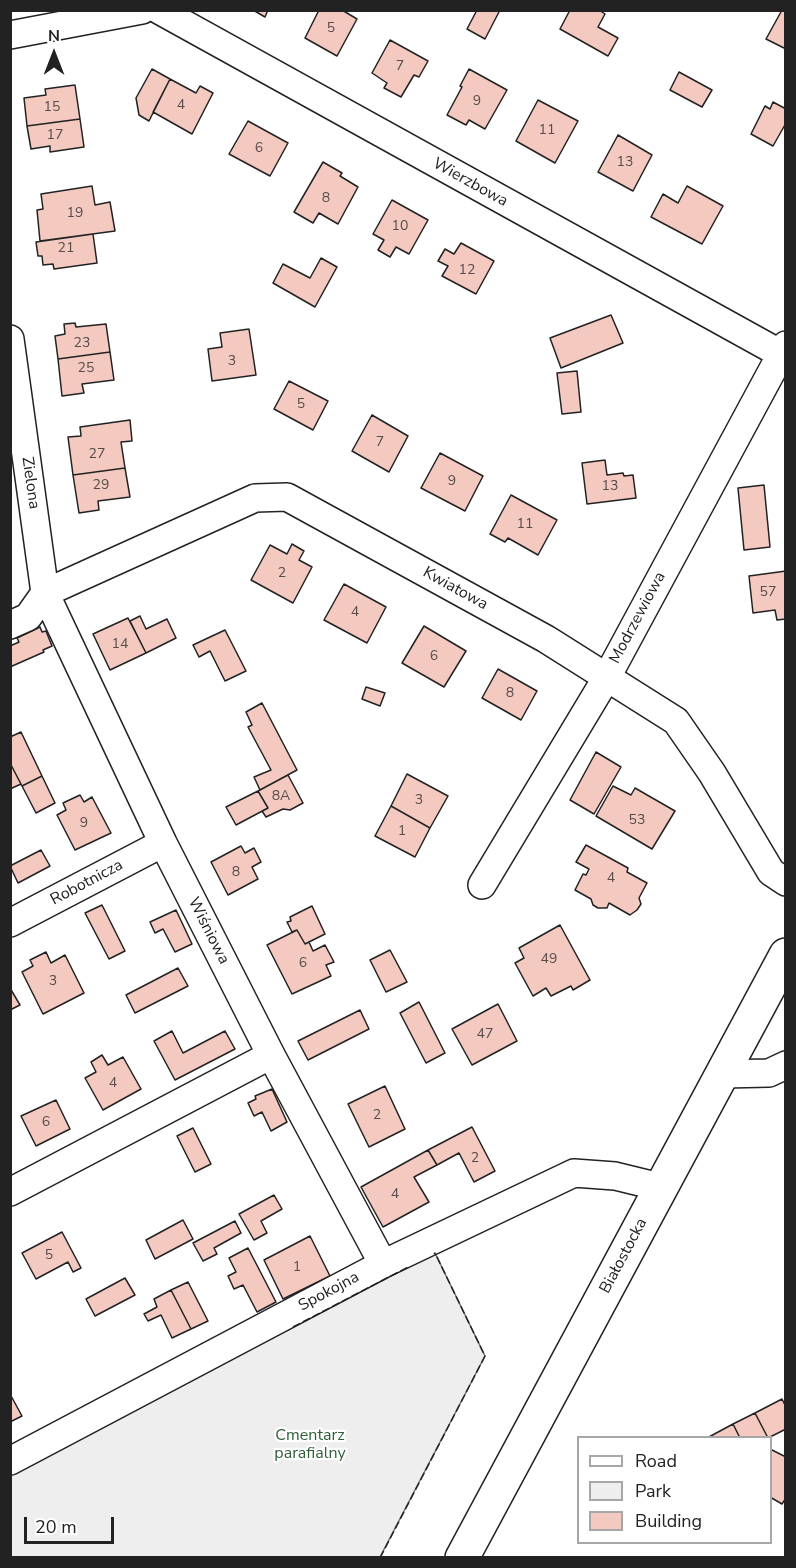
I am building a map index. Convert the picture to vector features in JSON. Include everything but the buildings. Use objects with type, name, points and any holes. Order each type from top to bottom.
[{"type":"street","points":[[10,35],[142,10]]},
{"type":"street","name":"Wierzbowa","points":[[159,10],[783,350]]},
{"type":"street","name":"Zielona","points":[[10,339],[45,593]]},
{"type":"street","name":"Modrzewiowa","points":[[482,885],[607,676],[783,350]]},
{"type":"street","name":"Kwiatowa","points":[[45,593],[255,498],[287,497],[546,639],[676,721],[712,773],[771,872],[786,882]]},
{"type":"street","points":[[10,625],[28,617],[45,593]]},
{"type":"street","name":"Wiśniowa","points":[[45,593],[163,843],[271,1055],[382,1264]]},
{"type":"street","name":"Robotnicza","points":[[10,922],[163,843]]},
{"type":"street","name":"Białostocka","points":[[462,1557],[786,955]]},
{"type":"street","points":[[10,1192],[271,1055]]},
{"type":"street","points":[[723,1074],[769,1073],[786,1065]]},
{"type":"street","name":"Spokojna","points":[[10,1461],[382,1264],[574,1173],[615,1176],[660,1187]]},
{"type":"green space","name":"Cmentarz parafialny","points":[[435,1253],[485,1356],[380,1557],[11,1558],[11,1474]]},
{"type":"fence","points":[[380,1558],[485,1356],[434,1254]]},
{"type":"fence","points":[[293,1327],[410,1266]]}]
